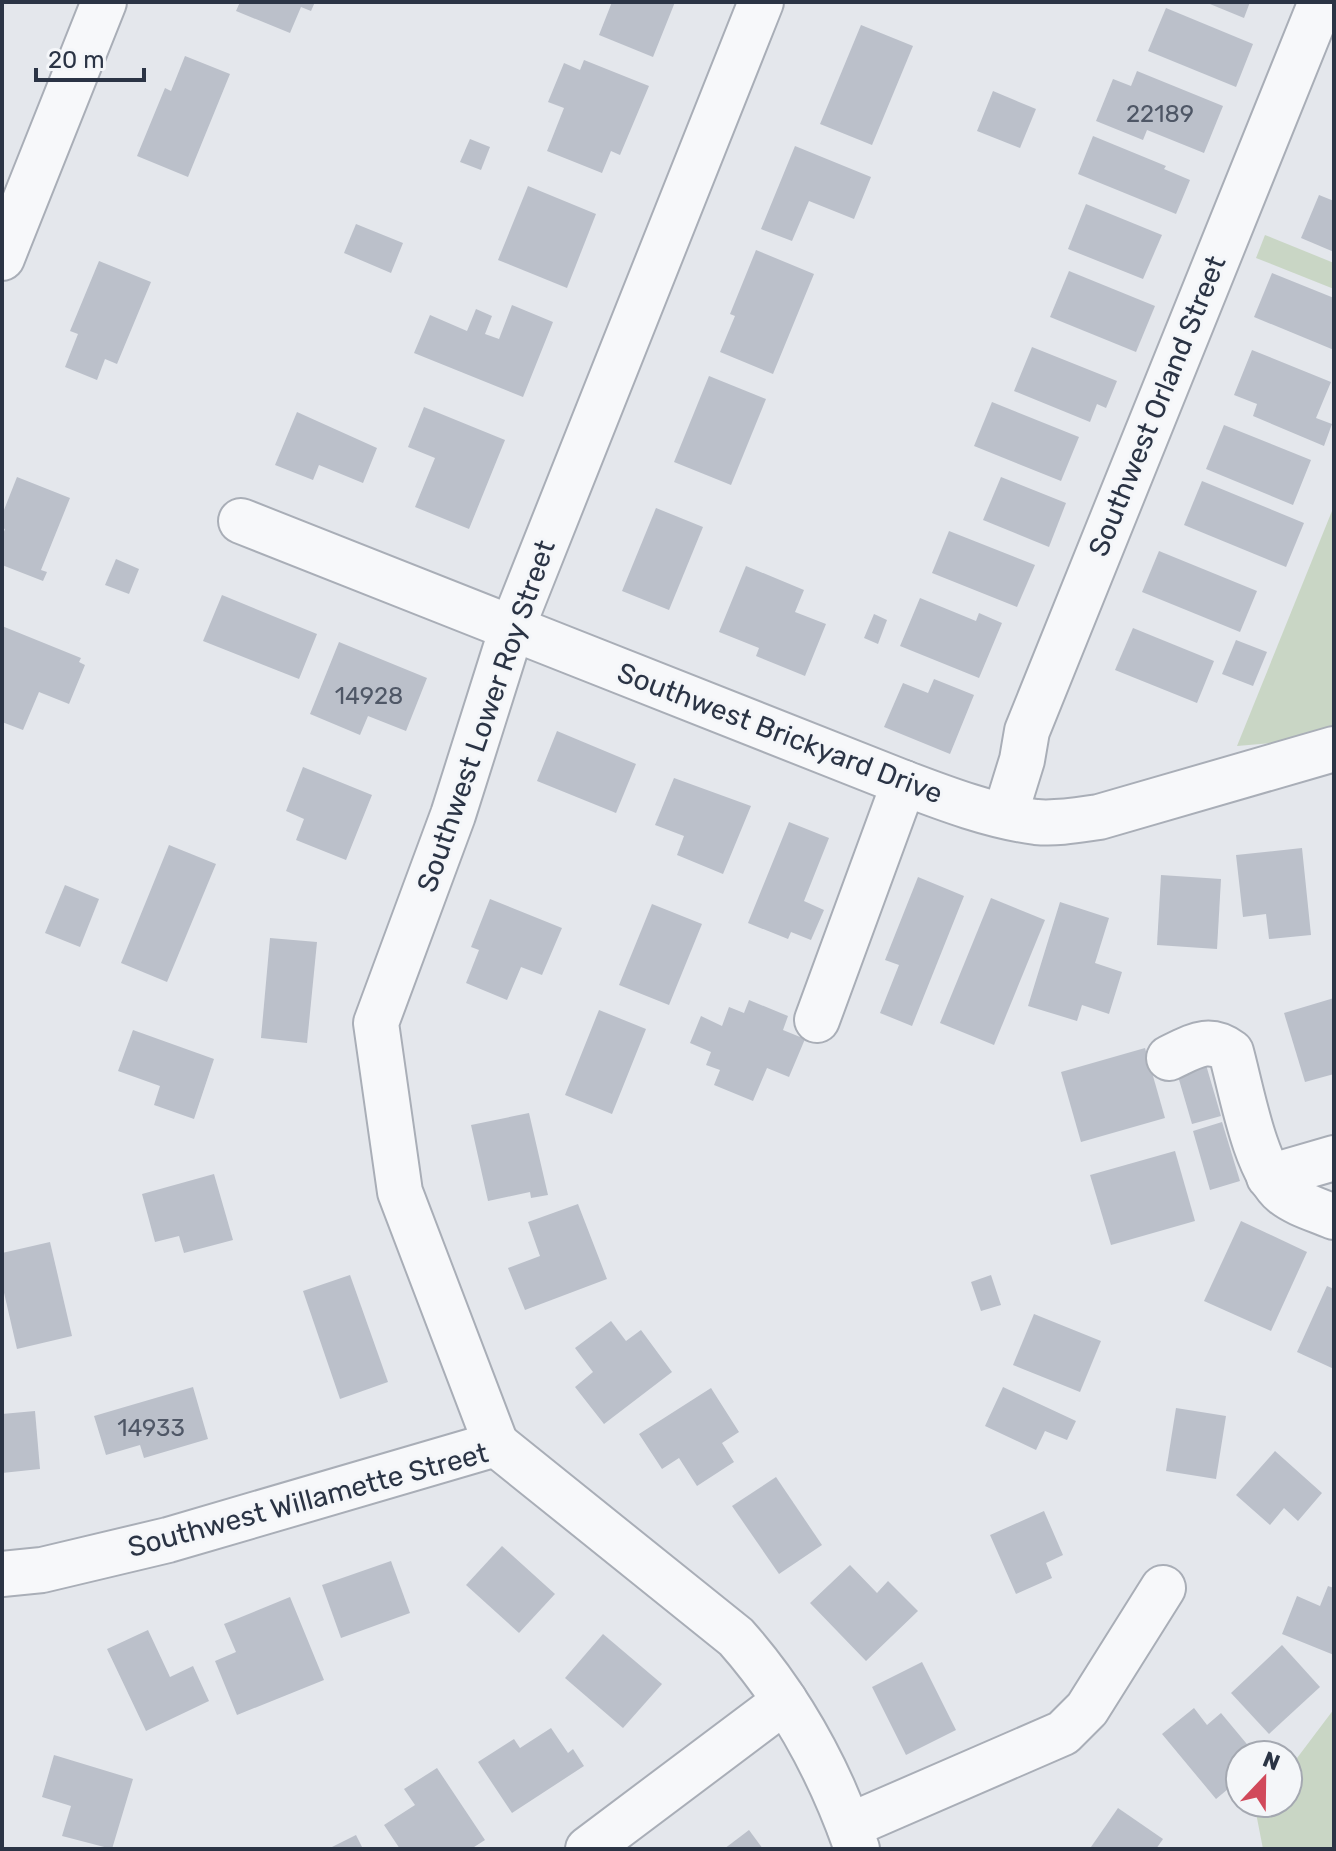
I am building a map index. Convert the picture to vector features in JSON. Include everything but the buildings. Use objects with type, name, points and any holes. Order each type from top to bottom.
[{"type":"street","points":[[2,258],[104,2]]},
{"type":"street","name":"Southwest Lower Roy Street","points":[[496,1444],[400,1192],[376,1023],[453,815],[512,628],[761,2]]},
{"type":"street","name":"Southwest Orland Street","points":[[1005,815],[1022,760],[1027,731],[1321,2]]},
{"type":"street","name":"Southwest Brickyard Drive","points":[[241,521],[904,783],[972,807],[1037,822],[1099,817],[1334,749]]},
{"type":"street","points":[[817,1020],[904,783]]},
{"type":"street","points":[[1169,1058],[1202,1043],[1220,1044],[1231,1052],[1259,1153],[1269,1177],[1283,1194],[1334,1217]]},
{"type":"street","points":[[1269,1177],[1334,1158]]},
{"type":"street","name":"Southwest Willamette Street","points":[[2,1574],[42,1570],[168,1540],[496,1444],[736,1637],[765,1670],[814,1747],[853,1838]]},
{"type":"street","points":[[853,1838],[1063,1733],[1087,1709],[1163,1588]]},
{"type":"street","points":[[588,1849],[785,1701]]},
{"type":"green space","points":[[1265,235],[1334,263],[1334,289],[1256,258]]},
{"type":"green space","points":[[1334,506],[1334,725],[1272,743],[1237,746]]},
{"type":"green space","points":[[1334,1709],[1334,1849],[1263,1849],[1257,1819],[1304,1819],[1304,1749]]}]
